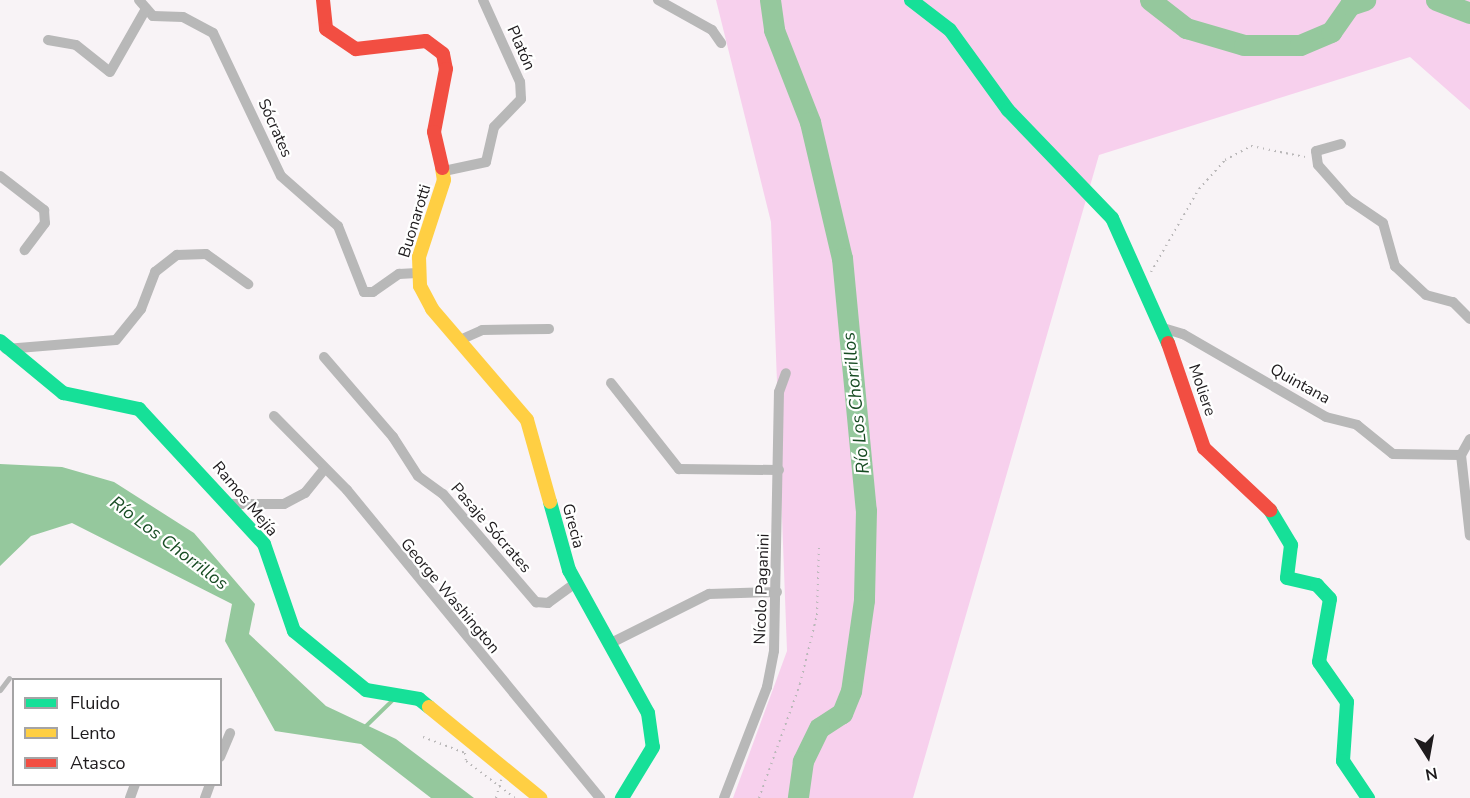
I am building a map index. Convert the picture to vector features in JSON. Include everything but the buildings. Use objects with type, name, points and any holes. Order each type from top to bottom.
[{"type":"street","name":"Buonarotti","points":[[323,0],[326,29],[356,49],[426,41],[440,48],[446,69],[434,132],[444,171],[417,273]]},
{"type":"street","name":"Platón","points":[[444,171],[486,162],[494,127],[521,99],[520,82],[483,0]]},
{"type":"street","points":[[658,0],[707,27],[721,43]]},
{"type":"street","name":"Moliere","points":[[911,0],[950,30],[1008,110],[1112,218],[1162,328],[1204,448],[1279,519],[1291,545],[1287,578],[1317,585],[1330,599],[1319,662],[1347,702],[1343,761],[1368,798]]},
{"type":"street","points":[[48,40],[76,45],[110,72],[142,5]]},
{"type":"street","name":"Sócrates","points":[[142,5],[153,16],[183,17],[213,33],[281,176],[338,226],[368,295],[399,274],[417,273]]},
{"type":"street","points":[[1341,144],[1316,151],[1316,160],[1349,200],[1383,223],[1395,266],[1426,295],[1453,302],[1470,319]]},
{"type":"street","points":[[0,176],[44,210],[45,223],[25,250]]},
{"type":"street","points":[[3,345],[116,340],[130,330],[164,260],[192,251],[213,257],[248,284]]},
{"type":"street","name":"Grecia","points":[[417,273],[425,298],[527,420],[576,583],[648,713],[654,738],[650,757],[622,798]]},
{"type":"street","name":"Quintana","points":[[1162,328],[1183,334],[1326,417],[1357,425],[1393,454],[1461,455]]},
{"type":"street","points":[[460,340],[482,330],[549,329]]},
{"type":"street","name":"Ramos Mejía","points":[[3,345],[63,393],[139,409],[229,504],[268,551],[294,631],[366,690],[419,699],[540,798]]},
{"type":"street","name":"Pasaje Sócrates","points":[[324,357],[393,437],[418,476],[443,494],[536,602],[548,603],[576,583]]},
{"type":"street","name":"Nícolo Paganini","points":[[724,798],[767,687],[777,592],[779,392],[786,373]]},
{"type":"street","points":[[611,383],[679,469],[779,470]]},
{"type":"street","name":"George Washington","points":[[274,416],[323,471],[347,490],[600,798]]},
{"type":"street","points":[[1470,439],[1461,455],[1470,536]]},
{"type":"street","points":[[229,504],[284,504],[305,493],[323,471]]},
{"type":"street","points":[[611,643],[709,594],[777,592]]},
{"type":"street","points":[[222,752],[230,733]]},
{"type":"lane","points":[[0,690],[9,678]]},
{"type":"path","points":[[1140,281],[1149,275],[1199,189],[1225,160],[1251,146],[1316,160]]},
{"type":"path","points":[[759,798],[800,684],[814,627],[819,547]]},
{"type":"path","points":[[423,737],[465,753],[466,761],[515,798]]},
{"type":"path","points":[[496,785],[496,798]]},
{"type":"shaded area","points":[[716,0],[1470,0],[1470,110],[1410,57],[1099,155],[913,798],[733,798],[787,651],[771,222]]},
{"type":"water","points":[[0,464],[62,467],[114,482],[194,533],[255,604],[249,634],[326,706],[396,739],[474,798],[431,798],[361,744],[275,731],[225,641],[232,604],[72,523],[31,536],[0,566]]},
{"type":"waterway","name":"Río Los Chorrillos","points":[[770,0],[774,30],[810,122],[842,258],[866,510],[864,600],[851,691],[842,713],[819,728],[803,761],[798,798]]},
{"type":"waterway","name":"Río Los Chorrillos","points":[[1150,0],[1186,28],[1244,45],[1300,45],[1331,32],[1350,5],[1365,0]]},
{"type":"waterway","name":"Río Los Chorrillos","points":[[1436,0],[1470,13]]},
{"type":"waterway","points":[[364,728],[395,698]]},
{"type":"traffic: fast","points":[[911,0],[950,30],[1008,110],[1112,218],[1168,343]]},
{"type":"traffic: fast","points":[[0,341],[63,393],[139,409],[264,544],[294,631],[366,690],[419,699],[429,707]]},
{"type":"traffic: fast","points":[[550,502],[569,570],[648,713],[653,747],[622,798]]},
{"type":"traffic: fast","points":[[1270,510],[1291,545],[1287,578],[1317,585],[1330,599],[1319,662],[1347,702],[1343,761],[1368,798]]},
{"type":"traffic: slow","points":[[442,168],[444,180],[419,257],[420,286],[432,309],[527,420],[550,502]]},
{"type":"traffic: slow","points":[[429,707],[540,798]]},
{"type":"traffic: jam","points":[[323,0],[326,29],[356,49],[426,41],[443,54],[446,69],[434,132],[442,168]]},
{"type":"traffic: jam","points":[[1168,343],[1204,448],[1270,510]]}]
